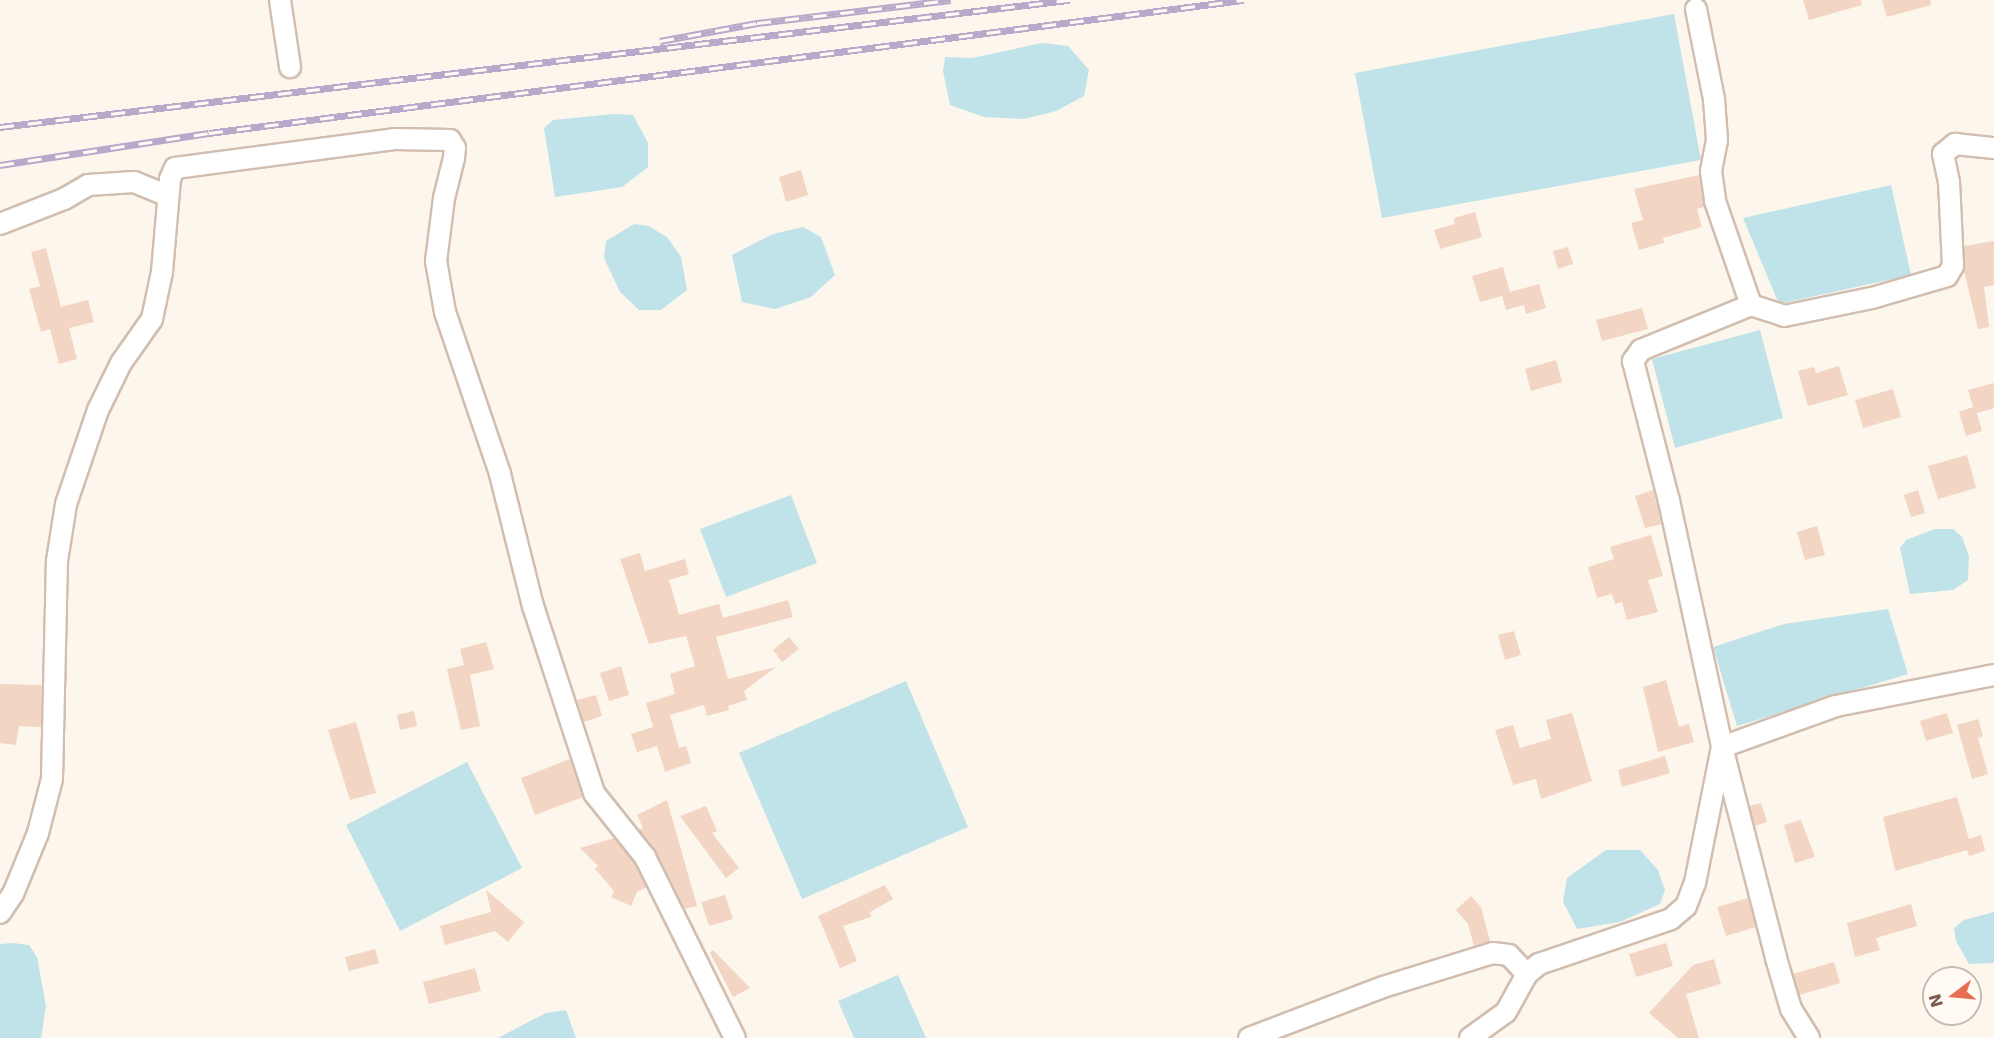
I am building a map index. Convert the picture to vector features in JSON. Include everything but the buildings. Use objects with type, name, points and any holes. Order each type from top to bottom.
[{"type":"street","points":[[280,0],[290,67]]},
{"type":"street","points":[[1696,9],[1714,99],[1717,140],[1711,171],[1715,201],[1751,305]]},
{"type":"street","points":[[0,913],[13,894],[38,833],[52,779],[57,561],[66,504],[98,410],[121,363],[152,319],[162,272],[168,196],[175,168],[394,139],[450,140],[455,148],[454,158],[444,198],[436,261],[445,312],[500,474],[533,606],[594,793],[645,857],[735,1038]]},
{"type":"street","points":[[1809,1038],[1791,1009],[1779,968],[1722,747],[1669,501],[1633,361],[1641,350],[1751,305],[1784,316],[1872,298],[1947,276],[1953,266],[1949,182],[1943,154],[1955,144],[1994,148]]},
{"type":"street","points":[[0,224],[64,199],[88,185],[134,182],[168,196]]},
{"type":"street","points":[[1722,747],[1836,706],[1994,675]]},
{"type":"street","points":[[1470,1038],[1506,1012],[1527,974],[1539,964],[1570,951],[1671,919],[1686,906],[1695,883],[1722,747]]},
{"type":"street","points":[[1248,1038],[1383,987],[1493,953],[1509,955],[1527,974]]},
{"type":"water","points":[[1674,14],[1701,160],[1382,218],[1355,73]]},
{"type":"water","points":[[1042,43],[1068,46],[1089,70],[1084,96],[1056,111],[1024,119],[984,117],[950,105],[943,71],[945,57],[972,58]]},
{"type":"water","points":[[614,114],[633,115],[648,143],[648,167],[622,187],[555,197],[544,128],[553,120]]},
{"type":"water","points":[[1891,185],[1911,275],[1779,304],[1743,218]]},
{"type":"water","points":[[634,224],[648,226],[667,237],[681,257],[687,290],[661,310],[639,310],[620,292],[604,258],[606,241]]},
{"type":"water","points":[[803,227],[821,237],[835,275],[811,297],[775,309],[742,302],[732,255],[773,234]]},
{"type":"water","points":[[1760,330],[1783,418],[1675,448],[1652,359]]},
{"type":"water","points":[[791,495],[817,563],[726,597],[700,529]]},
{"type":"water","points":[[1935,529],[1953,529],[1962,537],[1969,556],[1968,580],[1953,590],[1910,594],[1900,548],[1906,540]]},
{"type":"water","points":[[1888,609],[1908,674],[1737,726],[1713,647],[1784,624]]},
{"type":"water","points":[[906,681],[968,827],[802,899],[739,753]]},
{"type":"water","points":[[467,762],[522,868],[400,931],[346,825]]},
{"type":"water","points":[[1606,850],[1640,850],[1658,870],[1665,890],[1660,904],[1620,922],[1577,929],[1563,902],[1567,878]]},
{"type":"water","points":[[1994,912],[1994,963],[1969,964],[1956,941],[1954,928],[1964,920]]},
{"type":"water","points":[[0,944],[29,945],[37,957],[46,1006],[41,1038],[0,1038]]},
{"type":"water","points":[[898,975],[926,1038],[854,1038],[838,1001]]},
{"type":"water","points":[[566,1010],[576,1038],[498,1038],[546,1013]]},
{"type":"railway","points":[[660,41],[757,23],[951,0]]},
{"type":"railway","points":[[0,127],[1069,0]]},
{"type":"railway","points":[[0,165],[209,133],[1243,0]]}]
